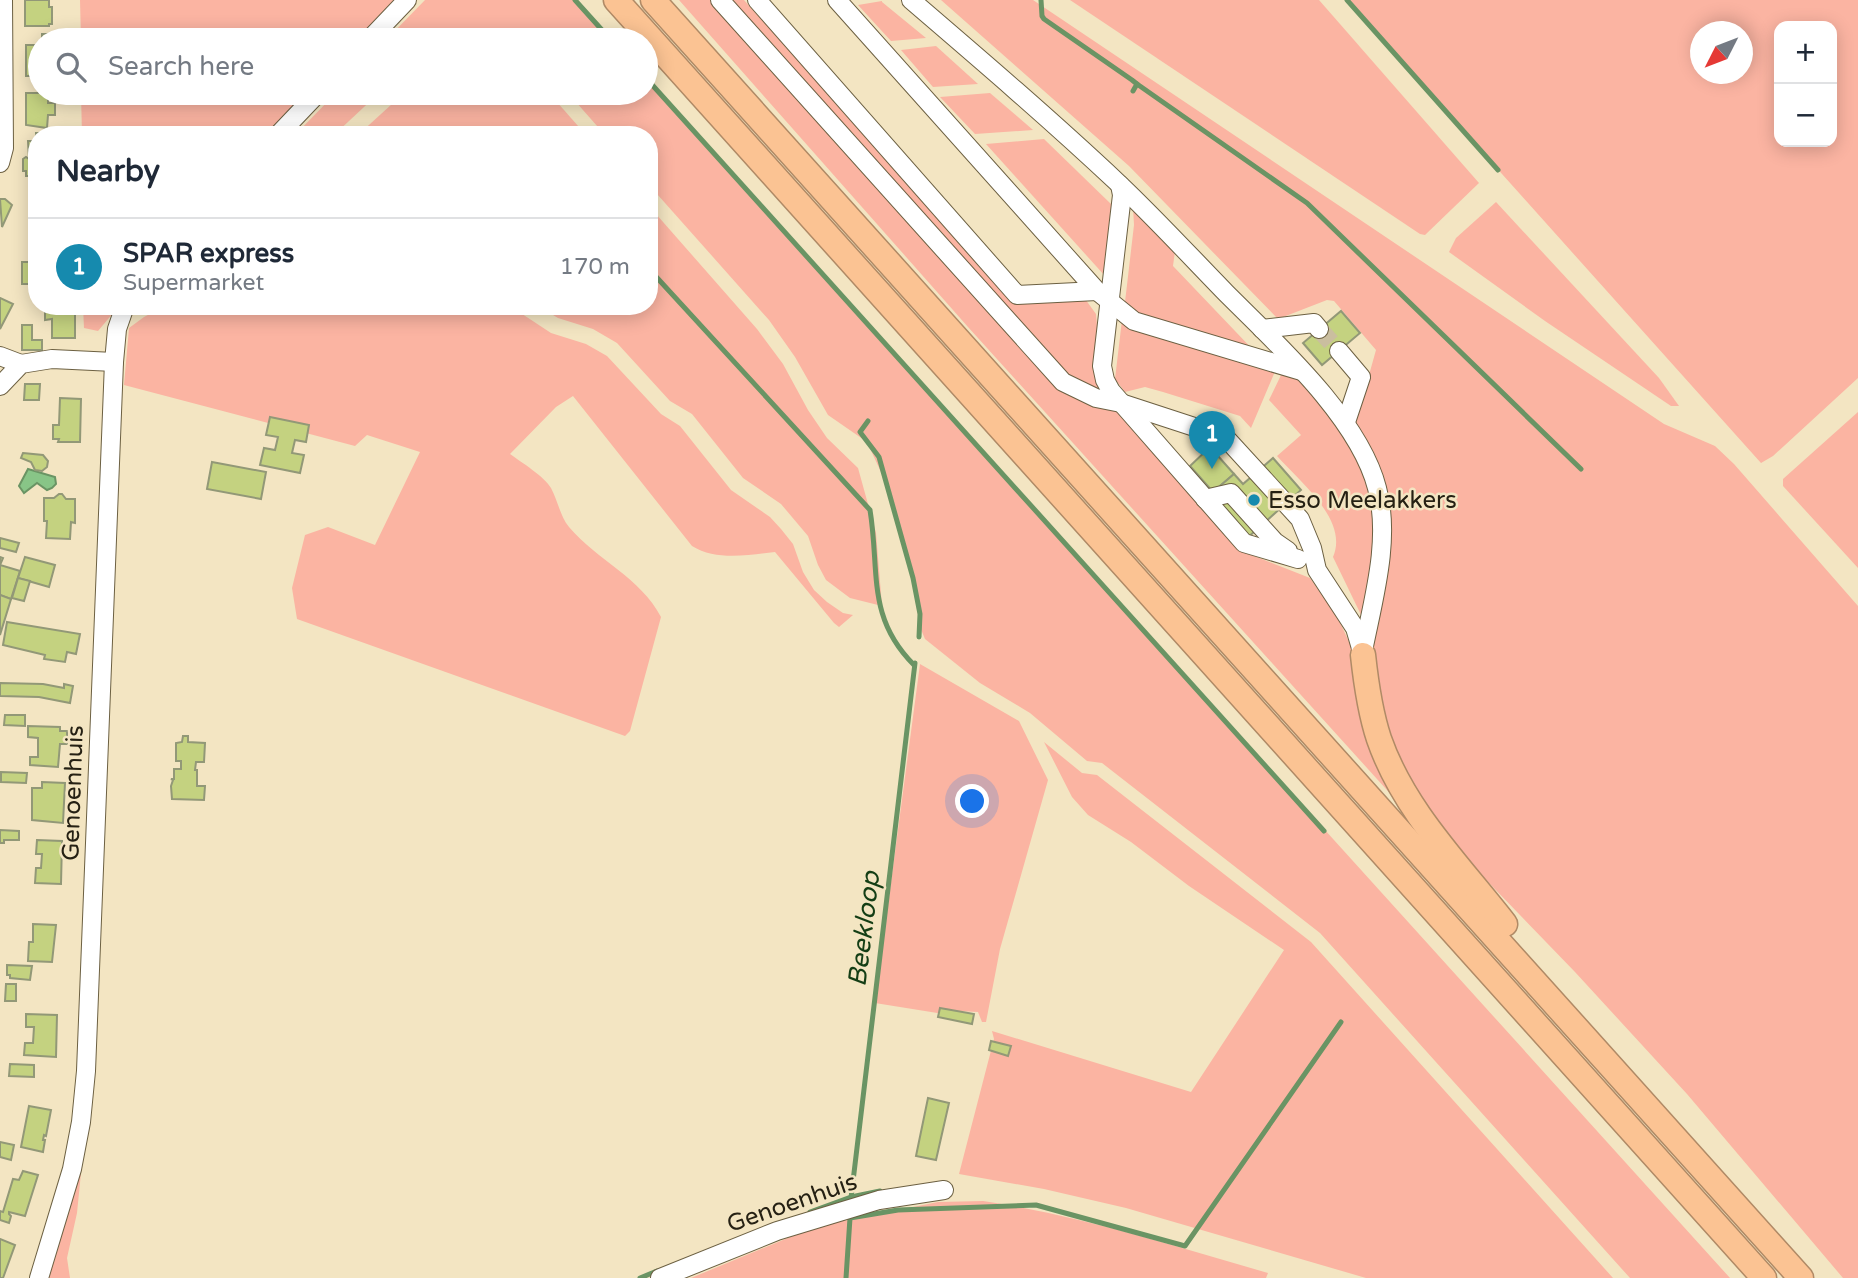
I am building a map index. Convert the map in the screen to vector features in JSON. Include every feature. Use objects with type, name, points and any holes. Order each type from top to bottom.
[{"type":"highway","points":[[616,0],[641,28]]},
{"type":"highway","points":[[653,0],[1801,1278]]},
{"type":"highway","points":[[658,47],[1764,1278]]},
{"type":"highway","points":[[1363,655],[1369,700],[1379,740],[1406,795],[1428,828],[1505,924],[1552,999]]},
{"type":"street","points":[[0,163],[4,148],[3,0]]},
{"type":"street","points":[[380,28],[407,0]]},
{"type":"street","points":[[720,0],[1063,382],[1096,398],[1121,403],[1225,437],[1300,519],[1312,548],[1317,570],[1355,628],[1363,655]]},
{"type":"street","points":[[757,0],[1017,295],[1104,296]]},
{"type":"street","points":[[837,0],[1104,296],[1134,321],[1301,371]]},
{"type":"street","points":[[911,0],[1120,185],[1262,329],[1346,422],[1367,457],[1378,489],[1382,521],[1375,588],[1363,655]]},
{"type":"street","points":[[287,126],[307,105]]},
{"type":"street","points":[[1120,185],[1122,195],[1104,296],[1102,366],[1105,380],[1121,403],[1244,543],[1298,559],[1317,570]]},
{"type":"street","name":"Genoenhuis","points":[[39,1278],[72,1170],[81,1122],[86,1072],[114,362],[117,329],[122,315]]},
{"type":"street","points":[[1262,329],[1314,323],[1319,329]]},
{"type":"street","points":[[1339,351],[1361,377],[1346,422]]},
{"type":"street","points":[[0,356],[20,364],[52,359],[114,362]]},
{"type":"street","points":[[0,386],[20,364]]},
{"type":"street","name":"Genoenhuis","points":[[660,1278],[790,1227],[879,1200],[944,1190]]},
{"type":"shaded area","points":[[80,0],[396,0],[369,28],[81,28]]},
{"type":"shaded area","points":[[425,0],[574,0],[599,28],[477,28],[398,28]]},
{"type":"shaded area","points":[[679,0],[711,0],[1058,386],[1115,410],[1134,425],[1254,556],[1310,578],[1337,616],[1357,659],[1415,821],[968,327]]},
{"type":"shaded area","points":[[728,0],[744,0],[1013,300],[1083,296],[1096,314],[1103,394],[1075,384]]},
{"type":"shaded area","points":[[941,0],[1033,0],[1664,424],[1715,446],[1734,464],[1858,606],[1858,1278],[1843,1278],[1687,1094],[1575,972],[1431,823],[1384,738],[1372,651],[1385,552],[1355,425],[1376,350],[1334,301],[1327,300],[1278,319],[1129,166]]},
{"type":"shaded area","points":[[1070,0],[1319,0],[1479,183],[1425,235],[1420,234]]},
{"type":"shaded area","points":[[1346,0],[1858,0],[1858,378],[1773,456],[1761,463]]},
{"type":"shaded area","points":[[882,1],[926,38],[891,41],[858,5]]},
{"type":"shaded area","points":[[936,46],[978,84],[933,87],[901,50]]},
{"type":"shaded area","points":[[658,92],[1730,1278],[1630,1278],[1320,933],[1102,763],[1087,761],[1030,713],[980,683],[925,639],[920,627],[906,547],[887,485],[867,442],[828,415],[795,357],[769,320],[658,195],[658,126],[597,126],[579,105],[658,105]]},
{"type":"shaded area","points":[[990,93],[1033,130],[975,134],[940,97]]},
{"type":"shaded area","points":[[81,105],[296,105],[276,126],[82,126]]},
{"type":"shaded area","points":[[324,105],[366,105],[344,126],[304,126]]},
{"type":"shaded area","points":[[391,105],[560,105],[578,126],[368,126]]},
{"type":"shaded area","points":[[1044,139],[1112,205],[1105,276],[986,144]]},
{"type":"shaded area","points":[[1496,202],[1659,378],[1679,406],[1671,406],[1449,252],[1456,238]]},
{"type":"shaded area","points":[[1133,207],[1175,251],[1173,266],[1256,353],[1133,313],[1125,302],[1134,225]]},
{"type":"shaded area","points":[[658,216],[757,329],[783,364],[827,438],[858,468],[876,533],[882,606],[850,598],[826,580],[808,536],[781,504],[743,478],[692,414],[670,401],[617,343],[593,329],[553,315],[658,315]]},
{"type":"shaded area","points":[[83,315],[111,315],[98,331],[84,328]]},
{"type":"shaded area","points":[[524,315],[551,333],[586,344],[607,356],[661,414],[680,426],[731,490],[770,517],[781,529],[793,544],[803,572],[814,590],[843,613],[853,615],[839,627],[834,623],[775,552],[722,555],[701,551],[692,546],[573,396],[556,407],[510,454],[548,484],[569,527],[592,550],[642,591],[661,617],[630,731],[625,736],[297,619],[292,588],[305,535],[328,527],[375,545],[420,452],[367,435],[355,446],[124,385],[129,328],[144,317]]},
{"type":"shaded area","points":[[1122,320],[1276,369],[1251,428],[1240,416],[1163,392],[1145,387],[1125,392],[1115,379]]},
{"type":"shaded area","points":[[1282,373],[1301,379],[1342,424],[1372,489],[1375,550],[1363,619],[1333,557],[1336,543],[1328,516],[1320,502],[1277,456],[1301,435],[1269,400]]},
{"type":"shaded area","points":[[1858,412],[1858,568],[1783,486],[1783,479]]},
{"type":"shaded area","points":[[28,469],[55,477],[56,484],[47,490],[37,483],[24,493],[19,486]]},
{"type":"shaded area","points":[[920,664],[1019,721],[1048,780],[1000,949],[986,1022],[982,1022],[978,1012],[959,1011],[956,1016],[875,1003]]},
{"type":"shaded area","points":[[1044,742],[1082,773],[1097,775],[1311,942],[1613,1278],[1366,1278],[1126,1208],[1044,1189],[959,1174],[994,1039],[992,1031],[1191,1092],[1284,950],[1189,886],[1131,842],[1088,815],[1072,797]]},
{"type":"shaded area","points":[[82,1163],[77,1213],[67,1258],[70,1278],[46,1278],[44,1275]]},
{"type":"shaded area","points":[[983,1201],[1091,1223],[1268,1273],[1266,1278],[691,1278],[828,1224],[938,1202]]},
{"type":"building","points":[[25,0],[49,0],[49,7],[52,7],[52,24],[25,26]]},
{"type":"building","points":[[26,45],[28,45],[28,76]]},
{"type":"building","points":[[26,93],[28,105],[55,105],[55,115],[48,115],[47,126],[26,125]]},
{"type":"building","points":[[26,157],[28,176],[26,171],[23,171],[23,159]]},
{"type":"building","points":[[0,199],[5,199],[12,205],[2,227]]},
{"type":"building","points":[[22,262],[28,262],[28,284],[22,284]]},
{"type":"building","points":[[0,298],[13,304],[0,329]]},
{"type":"building","points":[[1341,311],[1360,333],[1322,365],[1303,343]]},
{"type":"building","points":[[45,315],[75,315],[75,338],[52,338],[52,319],[45,320]]},
{"type":"building","points":[[22,325],[32,325],[32,340],[42,340],[42,350],[22,350]]},
{"type":"building","points":[[25,384],[40,384],[39,400],[24,400]]},
{"type":"building","points":[[60,398],[81,399],[80,442],[58,442],[59,439],[53,439],[53,425],[59,425]]},
{"type":"building","points":[[270,417],[309,425],[306,442],[295,440],[292,453],[304,455],[300,473],[260,465],[264,448],[275,450],[278,437],[266,435]]},
{"type":"building","points":[[1210,447],[1234,474],[1213,492],[1190,466]]},
{"type":"building","points":[[23,453],[43,455],[48,461],[47,467],[42,471],[35,470],[31,462],[21,458]]},
{"type":"building","points":[[1273,458],[1301,490],[1246,539],[1218,507],[1213,492],[1234,474],[1243,484]]},
{"type":"building","points":[[212,462],[266,472],[261,499],[207,489]]},
{"type":"building","points":[[59,494],[66,499],[75,499],[75,523],[71,522],[70,539],[46,538],[44,498],[54,498]]},
{"type":"building","points":[[0,538],[19,543],[16,552],[0,548]]},
{"type":"building","points":[[25,557],[55,565],[49,587],[18,578]]},
{"type":"building","points":[[0,565],[20,571],[11,599],[0,595]]},
{"type":"building","points":[[18,578],[30,581],[24,601],[12,598]]},
{"type":"building","points":[[0,595],[11,599],[0,635]]},
{"type":"building","points":[[7,622],[80,634],[76,654],[67,652],[65,662],[44,659],[45,655],[3,645]]},
{"type":"building","points":[[0,683],[43,684],[64,688],[64,684],[73,686],[70,703],[39,697],[0,696]]},
{"type":"building","points":[[5,715],[25,715],[25,726],[4,725]]},
{"type":"building","points":[[28,726],[60,727],[60,731],[67,731],[67,744],[60,744],[58,767],[30,765],[30,757],[38,757],[38,738],[28,737]]},
{"type":"building","points":[[183,736],[188,736],[188,742],[205,743],[204,762],[196,762],[195,770],[197,786],[205,786],[204,800],[172,799],[171,779],[174,779],[174,769],[181,769],[181,761],[176,761],[176,743],[182,742]]},
{"type":"building","points":[[1,772],[27,773],[26,783],[1,782]]},
{"type":"building","points":[[42,782],[65,783],[63,823],[32,820],[32,788],[42,788]]},
{"type":"building","points":[[0,830],[19,831],[19,840],[4,840],[4,843],[0,843]]},
{"type":"building","points":[[37,840],[62,841],[61,884],[35,883],[36,868],[41,868],[42,854],[36,854]]},
{"type":"building","points":[[33,924],[56,925],[52,962],[28,961],[29,942],[33,942]]},
{"type":"building","points":[[7,965],[32,966],[30,980],[10,978],[10,975],[7,975]]},
{"type":"building","points":[[6,984],[16,984],[16,1001],[5,1001]]},
{"type":"building","points":[[940,1008],[974,1014],[972,1024],[938,1017]]},
{"type":"building","points":[[26,1014],[57,1015],[56,1057],[24,1055],[25,1043],[33,1043],[34,1027],[26,1027]]},
{"type":"building","points":[[991,1041],[1011,1046],[1008,1056],[989,1050]]},
{"type":"building","points":[[10,1064],[34,1065],[34,1077],[9,1076]]},
{"type":"building","points":[[928,1098],[949,1103],[936,1160],[916,1156]]},
{"type":"building","points":[[29,1106],[51,1110],[43,1140],[43,1152],[21,1147]]},
{"type":"building","points":[[0,1142],[14,1145],[11,1160],[0,1157]]},
{"type":"building","points":[[23,1171],[38,1175],[25,1216],[9,1212],[9,1223],[0,1220],[0,1211],[3,1212],[13,1179],[19,1180]]},
{"type":"building","points":[[0,1239],[15,1245],[3,1278],[0,1278]]},
{"type":"waterway","points":[[575,0],[600,28]]},
{"type":"waterway","name":"Beekloop","points":[[1041,0],[1044,19],[1137,84],[1133,91]]},
{"type":"waterway","points":[[1347,0],[1498,170]]},
{"type":"waterway","points":[[1137,84],[1307,203],[1581,469]]},
{"type":"waterway","points":[[658,91],[1324,831]]},
{"type":"waterway","points":[[658,279],[870,510],[882,611],[888,629],[914,665]]},
{"type":"waterway","name":"Beekloop","points":[[868,421],[860,432],[879,457],[913,578],[920,614],[919,637]]},
{"type":"waterway","name":"Beekloop","points":[[851,1198],[915,663]]},
{"type":"waterway","points":[[846,1278],[850,1218],[898,1210],[1036,1205],[1185,1246],[1341,1022]]},
{"type":"waterway","points":[[810,1212],[851,1197],[880,1191]]},
{"type":"waterway","points":[[640,1278],[657,1271]]},
{"type":"tunnel","points":[[1319,329],[1339,351]]},
{"type":"place","name":"SPAR express","points":[[1212,469]]},
{"type":"place","name":"Esso Meelakkers","points":[[1254,500]]}]
